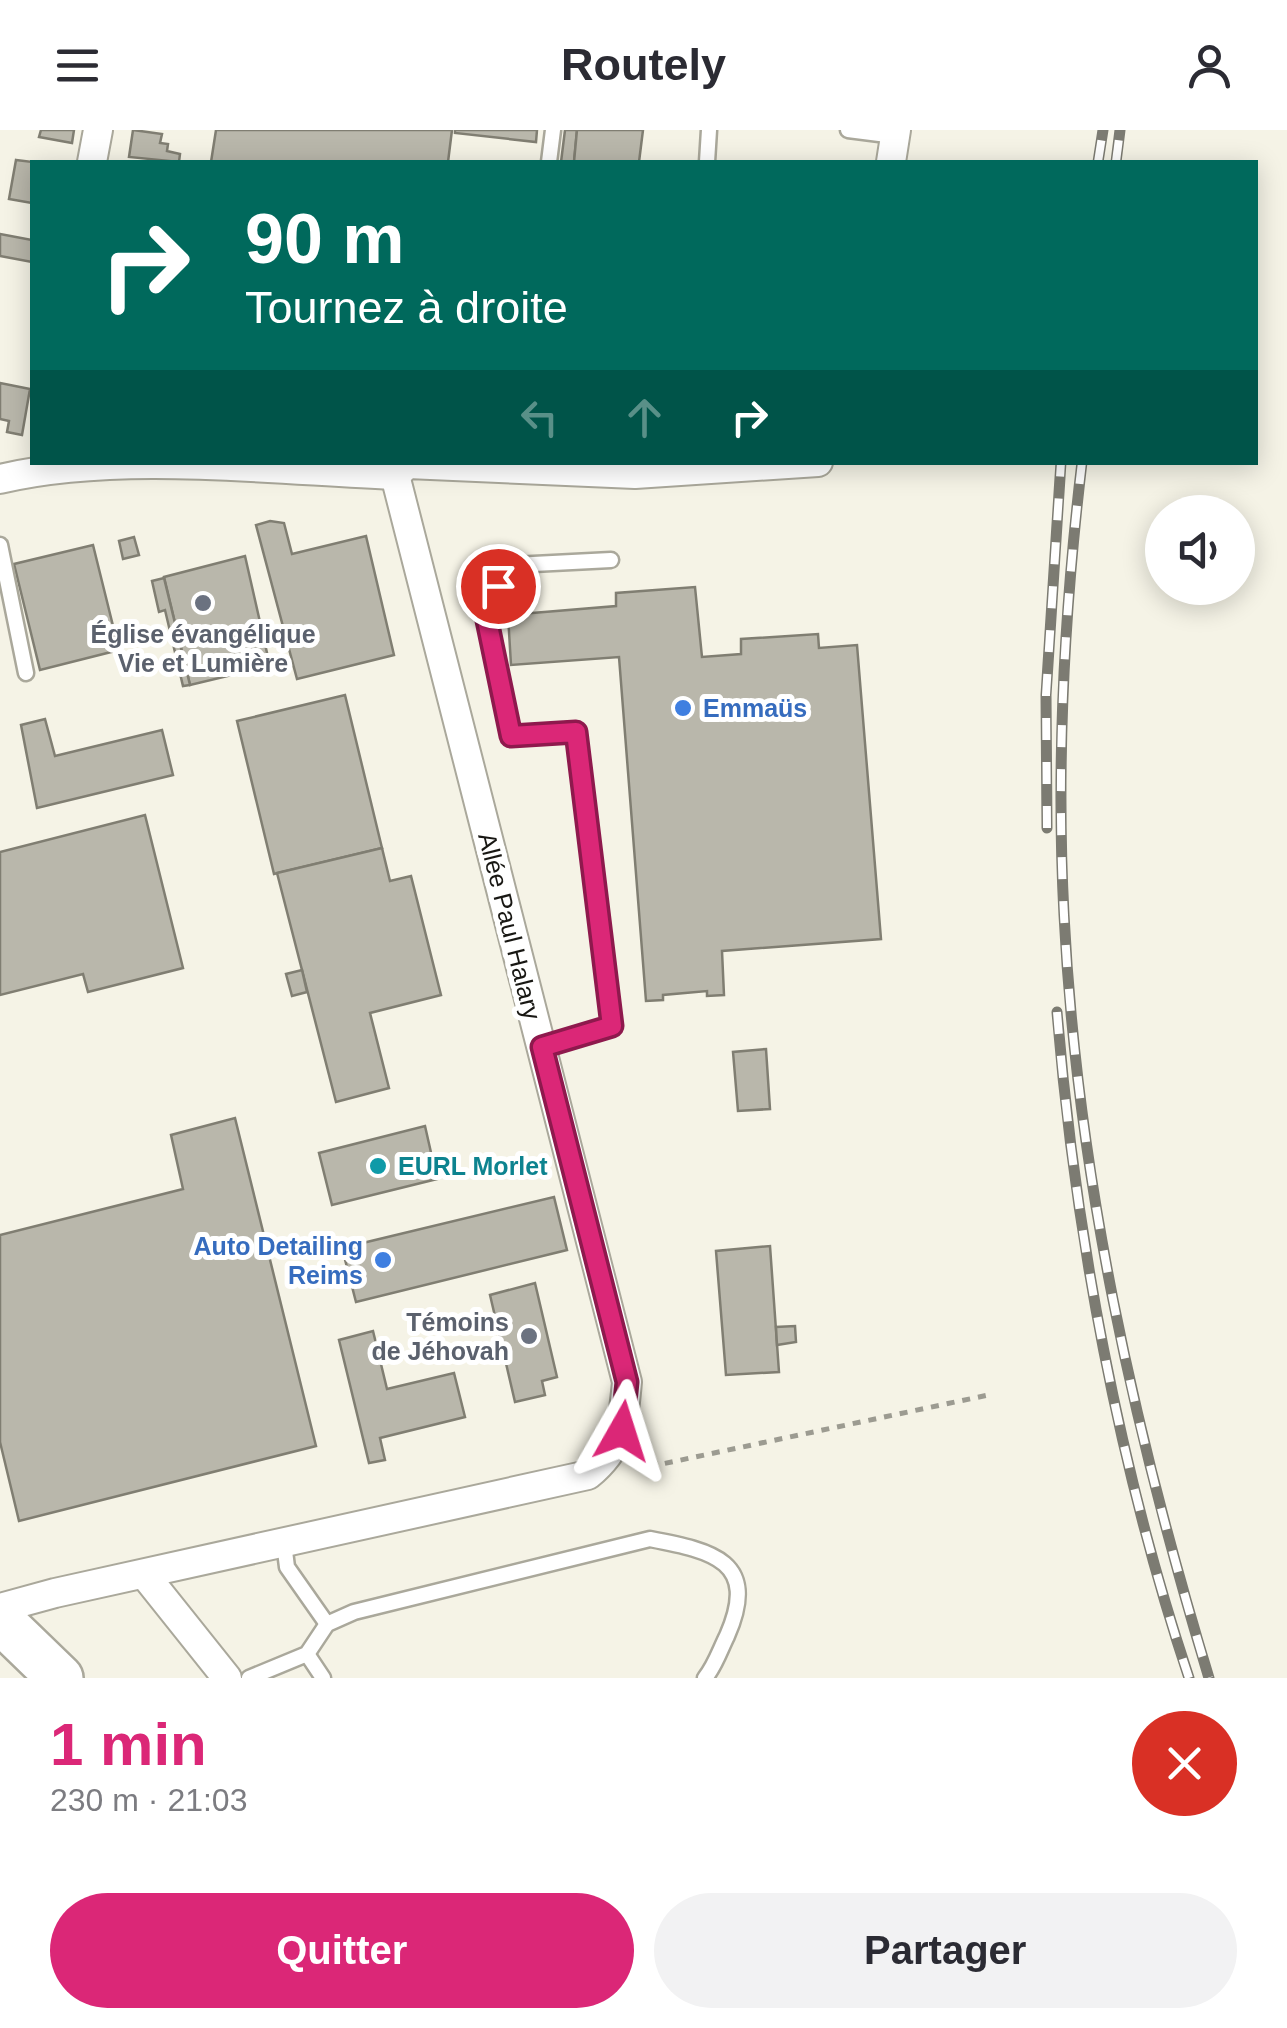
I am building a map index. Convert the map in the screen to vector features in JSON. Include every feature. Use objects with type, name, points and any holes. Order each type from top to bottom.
[{"type":"highway","points":[[0,1620],[60,1678]]},
{"type":"highway","points":[[0,1663],[16,1678]]},
{"type":"street","points":[[92,160],[98,130]]},
{"type":"street","points":[[0,479],[41,466],[162,466],[395,475],[407,465]]},
{"type":"street","points":[[431,465],[635,474],[772,465]]},
{"type":"street","name":"Allée Paul Halary","points":[[395,475],[627,1382],[622,1431],[605,1461]]},
{"type":"street","points":[[0,1608],[588,1475],[605,1461]]},
{"type":"street","points":[[144,1574],[227,1678]]},
{"type":"lane","points":[[549,160],[552,130]]},
{"type":"lane","points":[[706,160],[709,130]]},
{"type":"lane","points":[[848,130],[894,143]]},
{"type":"lane","points":[[0,545],[26,673]]},
{"type":"lane","points":[[542,1047],[612,1026],[576,732],[511,736],[484,606],[514,565],[610,560]]},
{"type":"lane","points":[[249,1678],[307,1654],[327,1624],[354,1612],[650,1539],[694,1548],[721,1562],[738,1581],[741,1595],[732,1624],[705,1678]]},
{"type":"lane","points":[[284,1543],[287,1567],[327,1624]]},
{"type":"lane","points":[[307,1654],[323,1678]]},
{"type":"path","points":[[605,1461],[662,1464],[993,1394]]},
{"type":"building","points":[[41,130],[74,130],[72,143],[39,137]]},
{"type":"building","points":[[133,130],[162,134],[160,143],[168,144],[167,151],[180,154],[179,160],[129,157]]},
{"type":"building","points":[[216,130],[452,130],[448,160],[211,160]]},
{"type":"building","points":[[455,130],[537,130],[536,142]]},
{"type":"building","points":[[565,130],[577,130],[574,160],[561,160]]},
{"type":"building","points":[[577,130],[643,130],[639,160],[574,160]]},
{"type":"building","points":[[16,160],[30,162],[30,203],[9,199]]},
{"type":"building","points":[[0,234],[30,240],[30,262],[0,256]]},
{"type":"building","points":[[0,383],[30,389],[22,435],[7,432],[9,421],[0,419]]},
{"type":"building","points":[[284,523],[292,554],[366,536],[394,655],[297,679],[256,525]]},
{"type":"building","points":[[134,537],[139,555],[123,559],[119,541]]},
{"type":"building","points":[[93,545],[119,650],[40,670],[14,564]]},
{"type":"building","points":[[245,556],[270,666],[190,685],[164,577]]},
{"type":"building","points":[[164,578],[190,685],[183,686],[165,610],[159,612],[152,581]]},
{"type":"building","points":[[695,587],[702,657],[741,654],[741,639],[818,634],[819,648],[857,645],[881,939],[722,951],[724,995],[707,996],[707,991],[663,995],[663,1000],[646,1001],[619,657],[511,665],[508,615],[616,606],[616,593]]},
{"type":"building","points":[[345,695],[382,848],[274,874],[237,721]]},
{"type":"building","points":[[45,719],[55,756],[162,730],[173,775],[37,808],[21,725]]},
{"type":"building","points":[[145,815],[183,968],[88,992],[83,974],[0,995],[0,852]]},
{"type":"building","points":[[382,848],[390,881],[411,876],[441,995],[370,1013],[389,1088],[336,1102],[277,873]]},
{"type":"building","points":[[302,970],[307,992],[292,996],[286,974]]},
{"type":"building","points":[[766,1049],[770,1109],[738,1111],[733,1052]]},
{"type":"building","points":[[235,1118],[316,1446],[19,1521],[0,1442],[0,1235],[183,1189],[171,1135]]},
{"type":"building","name":"EURL Morlet","points":[[425,1126],[437,1179],[332,1205],[319,1153]]},
{"type":"building","points":[[554,1197],[567,1250],[356,1302],[342,1248]]},
{"type":"building","points":[[770,1246],[779,1372],[726,1375],[716,1251]]},
{"type":"building","points":[[535,1283],[557,1377],[542,1381],[545,1395],[515,1402],[490,1295]]},
{"type":"building","points":[[795,1326],[796,1342],[777,1345],[776,1327]]},
{"type":"building","points":[[373,1331],[387,1389],[454,1373],[465,1417],[380,1438],[385,1460],[369,1463],[339,1340]]},
{"type":"railway","points":[[1098,160],[1103,130]]},
{"type":"railway","points":[[1116,160],[1120,130]]},
{"type":"railway","points":[[1047,828],[1046,695],[1061,465]]},
{"type":"railway","points":[[1082,465],[1070,575],[1061,745],[1064,915],[1071,1012],[1082,1109],[1113,1301],[1157,1491],[1209,1678]]},
{"type":"railway","points":[[1057,1012],[1075,1180],[1104,1349],[1141,1516],[1189,1678]]},
{"type":"place","name":"Église évangélique Vie et Lumière","points":[[203,603]]},
{"type":"place","name":"Emmaüs","points":[[683,708]]},
{"type":"place","name":"EURL Morlet","points":[[378,1166]]},
{"type":"place","name":"Auto Detailing Reims","points":[[383,1260]]},
{"type":"place","name":"Témoins de Jéhovah","points":[[529,1336]]},
{"type":"route","points":[[498,586],[484,606],[511,736],[576,732],[612,1026],[542,1047],[627,1382],[622,1431]]}]
